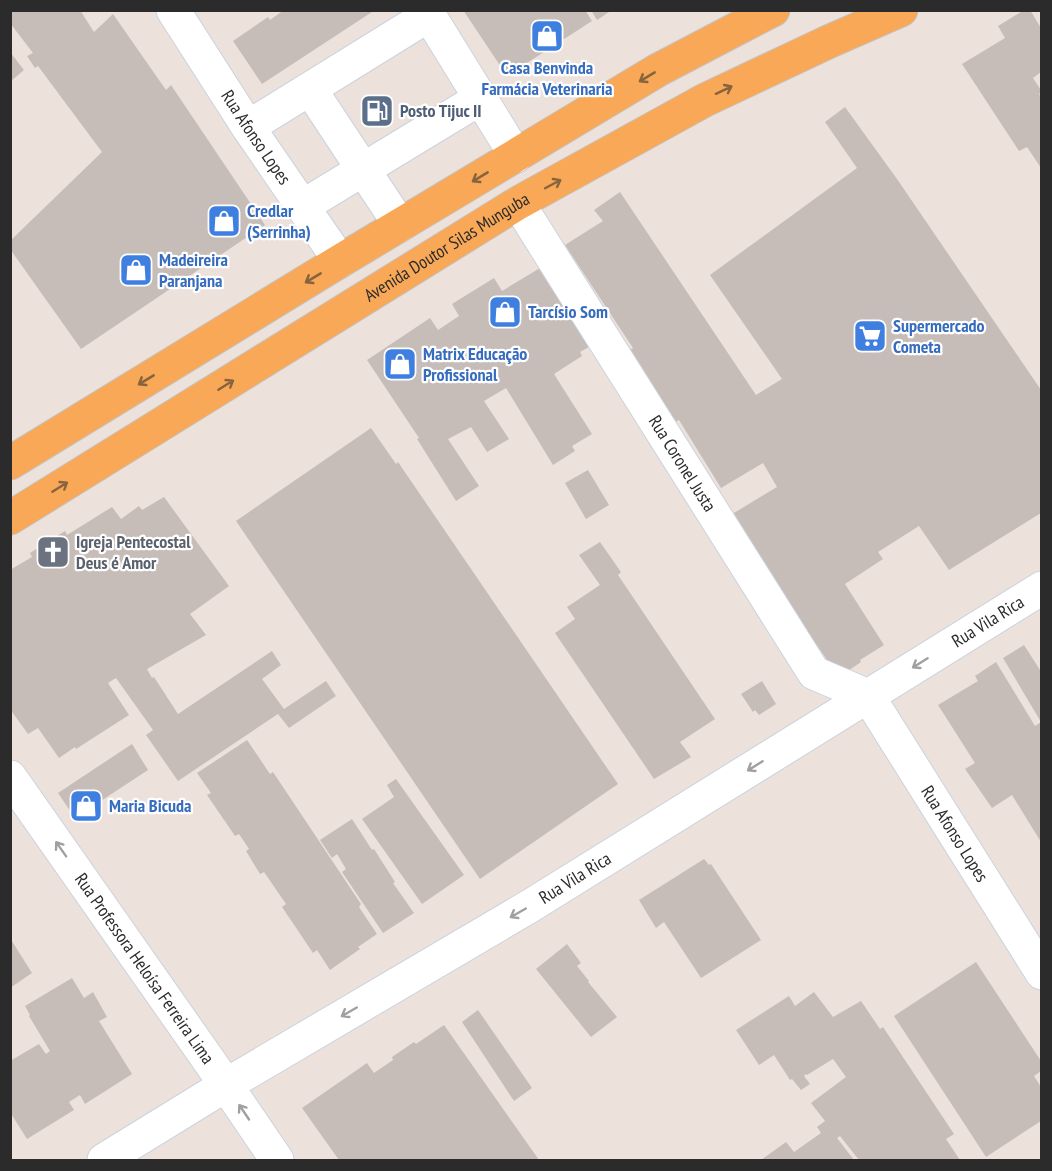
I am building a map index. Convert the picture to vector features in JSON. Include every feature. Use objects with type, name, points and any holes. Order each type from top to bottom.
[{"type":"main road","name":"Avenida Doutor Silas Munguba","points":[[10,518],[518,202],[705,100],[901,10]]},
{"type":"main road","points":[[10,463],[658,70],[765,12]]},
{"type":"street","name":"Rua Afonso Lopes","points":[[173,10],[340,261]]},
{"type":"street","points":[[249,127],[429,15],[516,156]]},
{"type":"street","points":[[310,89],[400,225]]},
{"type":"street","points":[[303,206],[481,98]]},
{"type":"street","name":"Rua Coronel Justa","points":[[518,202],[814,674],[868,696]]},
{"type":"street","name":"Rua Vila Rica","points":[[104,1161],[225,1085],[530,906],[1041,588]]},
{"type":"street","name":"Rua Afonso Lopes","points":[[868,696],[1041,974]]},
{"type":"street","name":"Rua Professora Heloísa Ferreira Lima","points":[[10,777],[277,1161]]},
{"type":"building","points":[[10,10],[80,10],[94,32],[113,14],[166,90],[171,85],[265,225],[81,349],[10,249],[10,241],[102,152],[38,66],[35,68],[27,56],[33,53],[10,23]]},
{"type":"building","points":[[284,10],[375,10],[262,84],[233,41],[268,17],[270,20]]},
{"type":"building","points":[[463,10],[585,10],[592,21],[507,76]]},
{"type":"building","points":[[591,10],[612,10],[597,20]]},
{"type":"building","points":[[1024,10],[1030,10],[1041,28],[1041,72],[1033,78],[1041,90],[1039,94],[1041,98],[1041,168],[1027,147],[1019,151],[962,64],[1005,38],[998,26]]},
{"type":"building","points":[[10,52],[24,70],[10,82]]},
{"type":"building","points":[[845,107],[1041,390],[1041,513],[949,570],[919,526],[878,552],[883,559],[845,584],[884,645],[839,677],[809,634],[807,635],[782,604],[787,600],[776,582],[724,519],[777,487],[763,463],[721,488],[679,420],[667,426],[627,352],[633,348],[565,245],[603,221],[594,210],[620,192],[756,395],[782,379],[710,275],[857,168],[825,122]]},
{"type":"building","points":[[545,265],[594,344],[580,352],[582,356],[554,374],[592,434],[572,446],[575,451],[553,465],[506,388],[484,401],[509,439],[487,452],[471,427],[448,439],[479,486],[456,501],[417,439],[419,438],[367,360],[430,318],[438,330],[459,316],[452,304],[494,278],[502,291]]},
{"type":"building","points":[[371,428],[396,464],[398,462],[618,784],[480,879],[236,521]]},
{"type":"building","points":[[588,470],[609,505],[586,519],[565,483]]},
{"type":"building","points":[[164,497],[229,586],[190,614],[206,635],[147,669],[178,714],[272,651],[281,665],[262,679],[284,709],[326,681],[336,696],[289,728],[278,714],[178,781],[146,735],[153,730],[116,678],[108,683],[129,715],[59,758],[38,728],[28,734],[10,709],[10,570],[32,557],[30,553],[65,531],[67,535],[112,507],[121,519],[139,506],[142,510]]},
{"type":"building","points":[[600,542],[621,572],[618,575],[715,719],[680,742],[691,757],[654,779],[555,633],[575,619],[567,607],[600,585],[579,555]]},
{"type":"building","points":[[1024,645],[1041,670],[1041,722],[1003,658]]},
{"type":"building","points":[[996,662],[1035,726],[1041,722],[1041,842],[1012,795],[992,808],[965,769],[975,763],[938,705],[978,681],[975,676]]},
{"type":"building","points":[[762,681],[776,704],[759,715],[755,710],[753,712],[741,694]]},
{"type":"building","points":[[247,740],[270,774],[273,772],[361,904],[359,907],[377,934],[330,970],[317,950],[313,953],[282,907],[286,904],[264,872],[260,874],[246,851],[249,849],[239,834],[235,836],[207,795],[211,793],[197,773]]},
{"type":"building","points":[[132,744],[148,770],[75,818],[58,793]]},
{"type":"building","points":[[396,779],[464,875],[422,904],[362,819],[394,797],[387,785]]},
{"type":"building","points":[[352,819],[372,850],[374,849],[395,882],[393,883],[414,913],[383,933],[342,872],[346,869],[337,854],[332,858],[320,840]]},
{"type":"building","points":[[704,859],[709,865],[711,864],[761,940],[701,978],[664,922],[656,928],[639,900]]},
{"type":"building","points":[[10,938],[32,973],[10,988]]},
{"type":"building","points":[[567,944],[581,963],[577,966],[617,1017],[591,1037],[536,969]]},
{"type":"building","points":[[976,962],[1041,1061],[1041,1071],[1034,1076],[1041,1087],[1041,1121],[986,1157],[894,1016]]},
{"type":"building","points":[[72,978],[84,998],[93,992],[107,1017],[99,1021],[132,1074],[85,1104],[80,1095],[69,1102],[74,1110],[27,1139],[10,1112],[10,1061],[39,1044],[46,1054],[50,1051],[25,1006]]},
{"type":"building","points":[[814,992],[833,1017],[861,1001],[880,1029],[883,1027],[954,1134],[946,1139],[960,1160],[859,1160],[840,1136],[837,1138],[854,1160],[761,1160],[786,1142],[794,1152],[821,1133],[817,1127],[825,1121],[811,1103],[846,1077],[833,1059],[806,1074],[804,1076],[810,1084],[801,1090],[792,1079],[790,1080],[774,1055],[759,1065],[736,1030],[789,996],[795,1006]]},
{"type":"building","points":[[478,1010],[532,1088],[514,1101],[462,1022]]},
{"type":"building","points":[[444,1025],[539,1160],[339,1160],[302,1108],[367,1063],[374,1073],[393,1060],[392,1057]]},
{"type":"place","name":"Casa Benvinda Farmácia Veterinaria","points":[[547,36]]},
{"type":"place","name":"Posto Tijuc II","points":[[377,111]]},
{"type":"place","name":"Credlar (Serrinha)","points":[[224,221]]},
{"type":"place","name":"Madeireira Paranjana","points":[[136,270]]},
{"type":"place","name":"Tarcísio Som","points":[[505,312]]},
{"type":"place","name":"Supermercado Cometa","points":[[870,336]]},
{"type":"place","name":"Matrix Educação Profissional","points":[[400,364]]},
{"type":"place","name":"Igreja Pentecostal Deus é Amor","points":[[53,552]]},
{"type":"place","name":"Maria Bicuda","points":[[86,806]]}]
